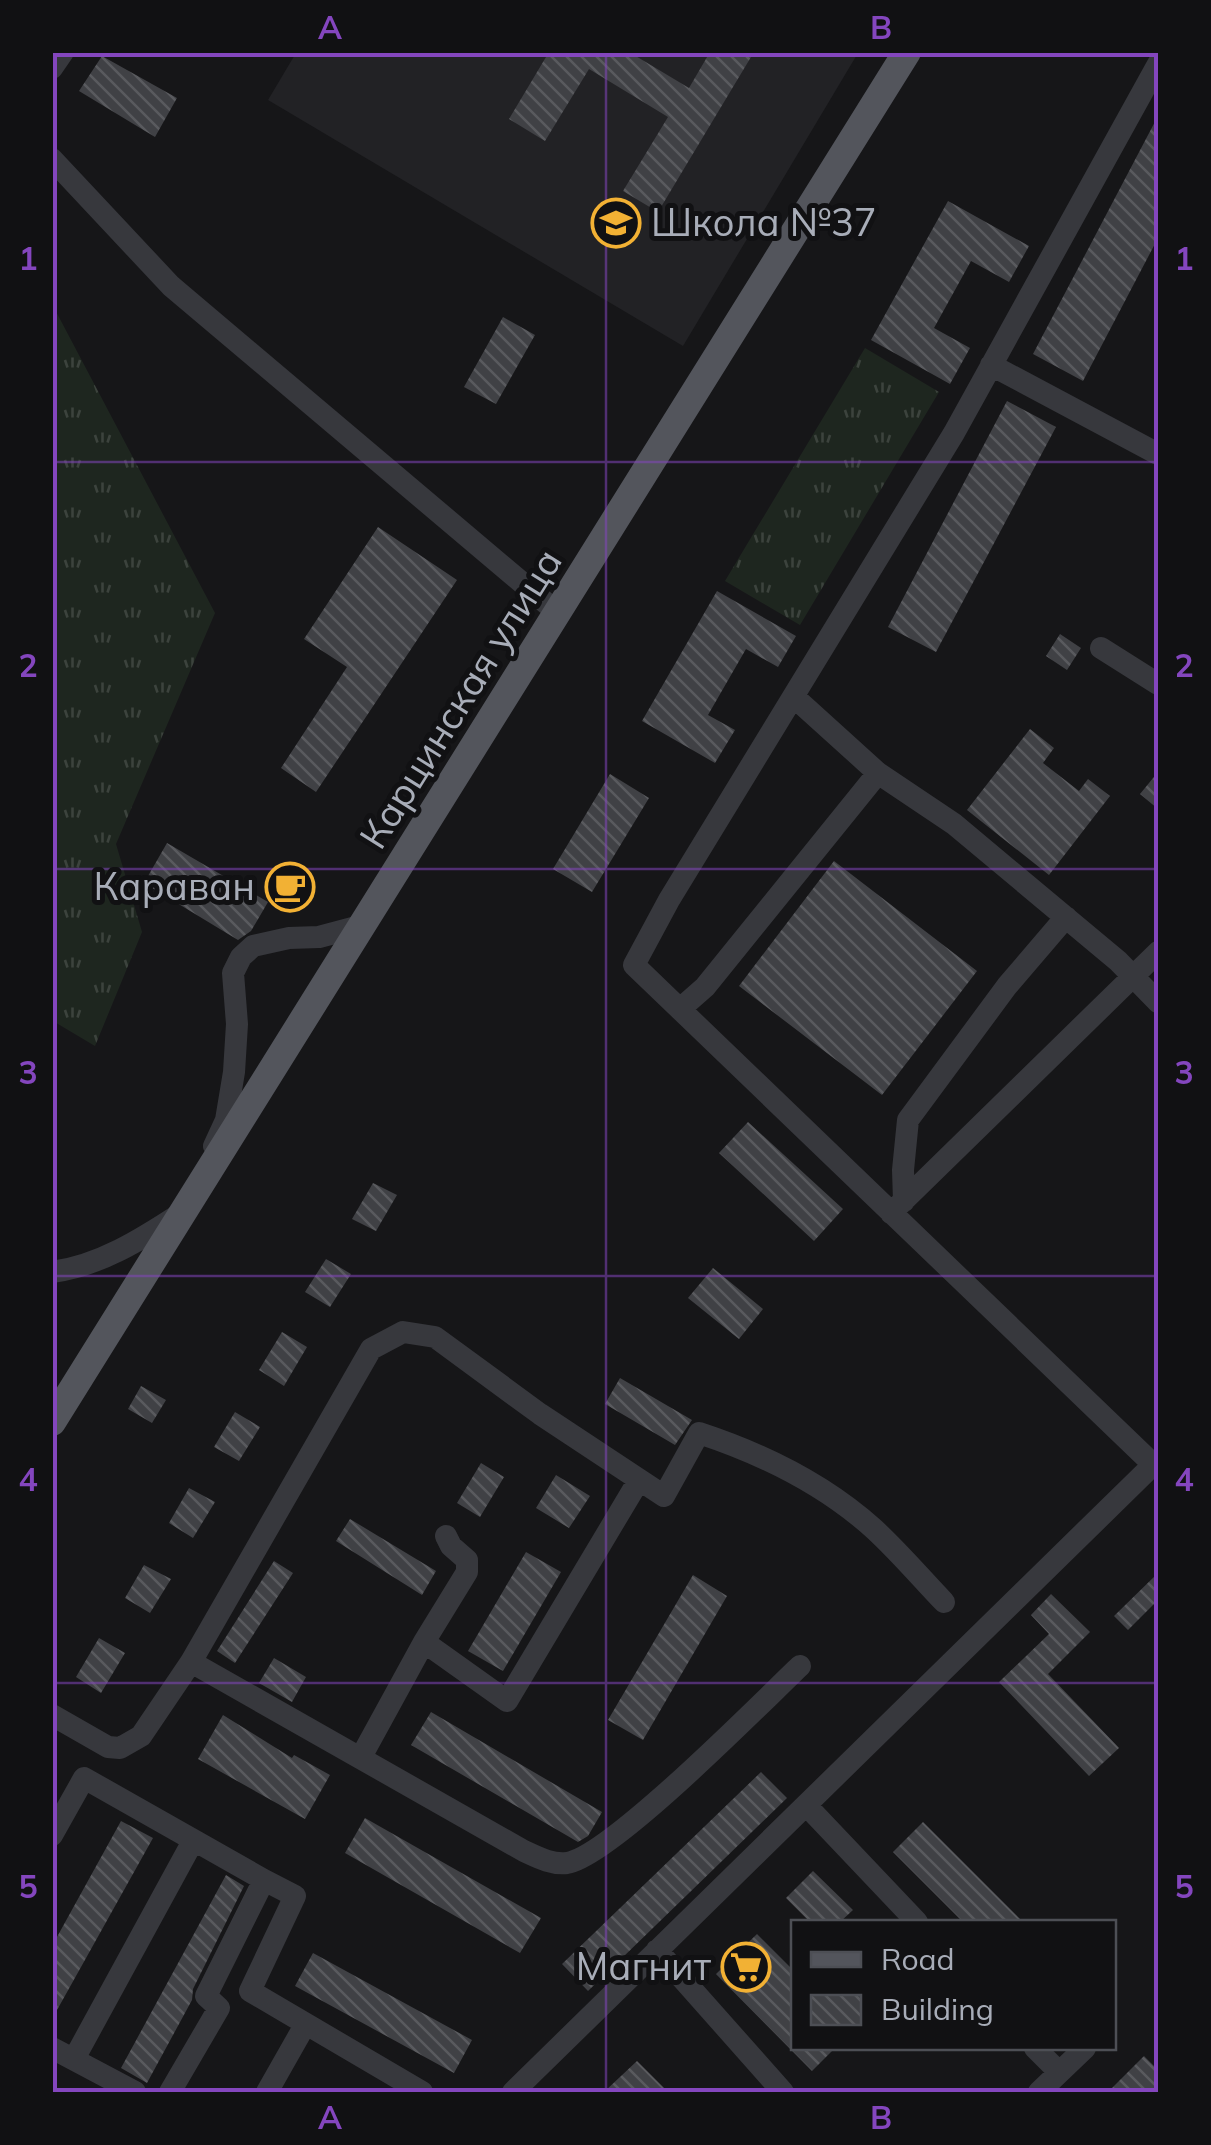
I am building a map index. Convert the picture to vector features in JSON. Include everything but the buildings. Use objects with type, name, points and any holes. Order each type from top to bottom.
[{"type":"main road","name":"Карцинская улица","points":[[74,1383],[559,614],[907,52]]},
{"type":"main road","points":[[52,1413],[74,1383]]},
{"type":"main road","points":[[52,1422],[74,1383]]},
{"type":"street","points":[[52,68],[63,52]]},
{"type":"street","points":[[512,2092],[1157,1464],[898,1207],[634,965],[669,900],[991,365],[1158,64]]},
{"type":"street","points":[[52,159],[172,286],[559,614]]},
{"type":"street","points":[[991,365],[1158,454]]},
{"type":"street","points":[[1101,648],[1158,684]]},
{"type":"street","points":[[794,697],[878,773],[954,824],[1066,917],[1158,1002]]},
{"type":"street","points":[[680,1009],[704,988],[878,773]]},
{"type":"street","points":[[898,1207],[908,1120],[1007,986],[1066,917]]},
{"type":"street","points":[[52,1272],[139,1241],[184,1211],[226,1120],[237,1024],[234,973],[241,956],[253,946],[289,938],[319,937],[364,925]]},
{"type":"street","points":[[898,1207],[1158,952]]},
{"type":"street","points":[[52,1715],[108,1748],[120,1748],[141,1736],[191,1662],[372,1349],[403,1332],[435,1338],[664,1496],[699,1433],[747,1449],[811,1482],[874,1529],[944,1602]]},
{"type":"street","points":[[424,1642],[507,1701],[639,1480]]},
{"type":"street","points":[[361,1757],[467,1572],[467,1560],[446,1536]]},
{"type":"street","points":[[191,1662],[524,1851],[564,1864],[585,1858],[650,1807],[800,1666]]},
{"type":"street","points":[[52,1835],[84,1778],[295,1896],[250,1991],[422,2092]]},
{"type":"street","points":[[806,1805],[915,1920]]},
{"type":"street","points":[[74,2059],[193,1841]]},
{"type":"street","points":[[170,2092],[219,2008],[206,1996],[264,1880]]},
{"type":"street","points":[[657,1950],[783,2092]]},
{"type":"street","points":[[267,2092],[305,2025]]},
{"type":"street","points":[[52,2048],[135,2092]]},
{"type":"street","points":[[1038,2050],[1058,2072]]},
{"type":"street","points":[[1039,2092],[1083,2050]]},
{"type":"shaded area","name":"Школа №37","points":[[296,53],[858,53],[683,346],[268,100]]},
{"type":"green space","points":[[52,304],[215,613],[116,844],[142,932],[95,1046],[53,1021]]},
{"type":"green space","points":[[865,348],[939,392],[800,625],[725,581]]},
{"type":"place","name":"Школа №37","points":[[616,223]]},
{"type":"place","name":"Караван","points":[[290,887]]},
{"type":"place","name":"Магнит","points":[[746,1967]]}]
